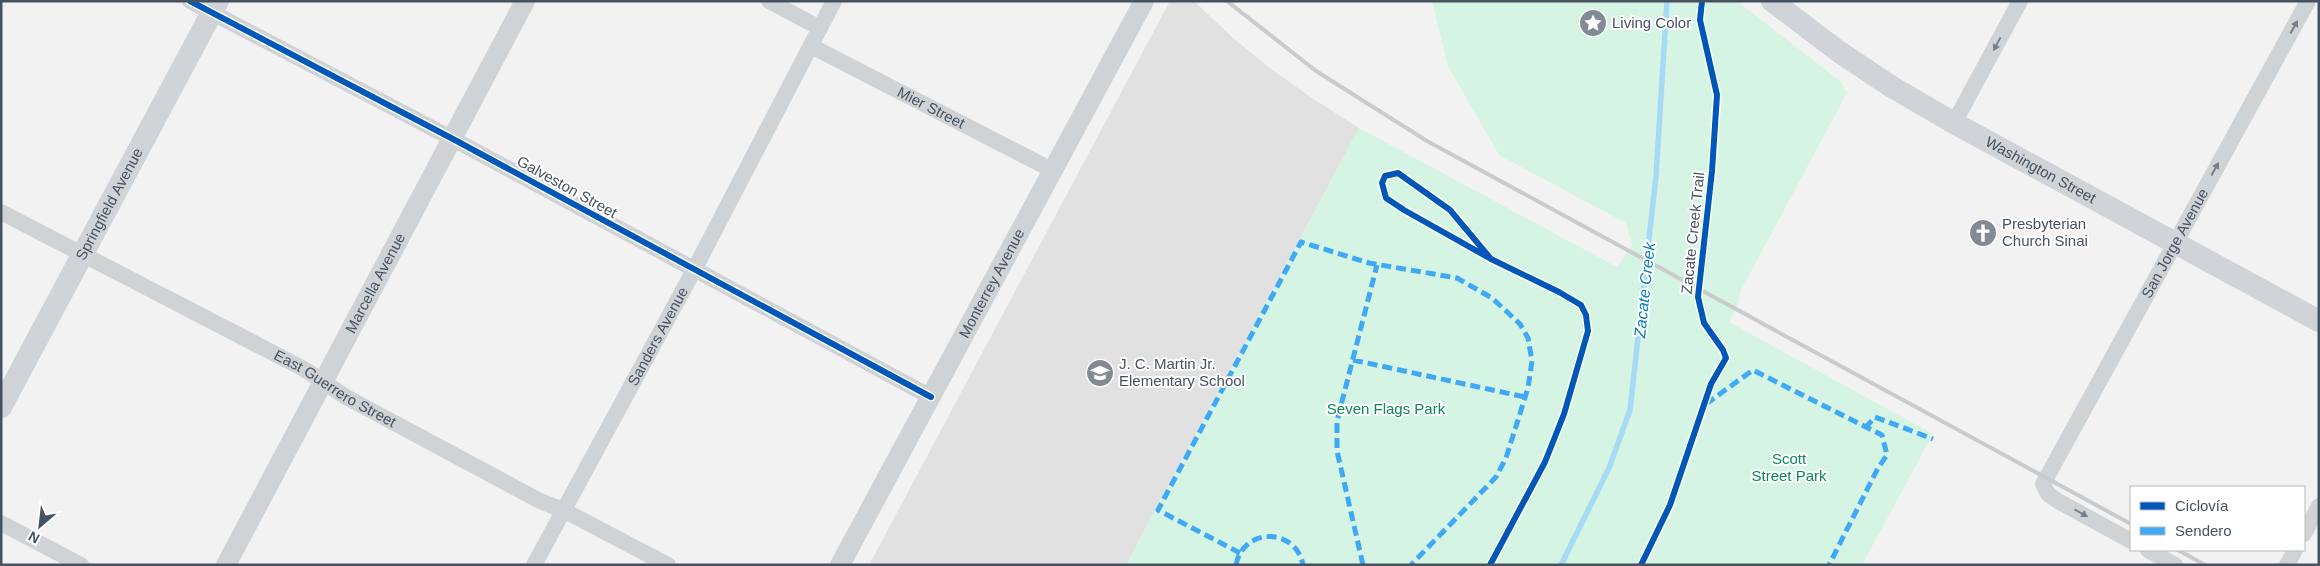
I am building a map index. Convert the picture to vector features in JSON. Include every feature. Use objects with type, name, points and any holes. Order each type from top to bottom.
[{"type":"main road","name":"Washington Street","points":[[1772,1],[1838,51],[1892,87],[1954,123],[2319,321]]},
{"type":"main road","name":"Springfield Avenue","points":[[1,407],[215,7]]},
{"type":"street","name":"Galveston Street","points":[[190,1],[215,7],[453,139],[931,397]]},
{"type":"street","name":"Marcella Avenue","points":[[226,565],[325,383],[525,1]]},
{"type":"street","points":[[769,1],[820,28]]},
{"type":"street","name":"Sanders Avenue","points":[[534,565],[694,270],[834,1]]},
{"type":"street","name":"Monterrey Avenue","points":[[840,565],[1144,1]]},
{"type":"street","points":[[1954,123],[2020,1]]},
{"type":"street","name":"San Jorge Avenue","points":[[2130,540],[2058,501],[2048,494],[2043,484],[2308,1]]},
{"type":"street","points":[[2315,1],[2319,3]]},
{"type":"street","name":"Mier Street","points":[[811,46],[1052,170]]},
{"type":"street","name":"East Guerrero Street","points":[[1,212],[304,369],[346,397],[540,501],[563,510],[668,565]]},
{"type":"street","points":[[2305,532],[2319,506]]},
{"type":"street","points":[[1,523],[80,565]]},
{"type":"street","points":[[2150,551],[2175,565]]},
{"type":"street","points":[[2287,565],[2294,551]]},
{"type":"shaded area","name":"J. C. Martin Jr. Elementary School","points":[[1170,1],[1194,1],[1234,39],[1270,68],[1359,128],[1126,565],[869,565]]},
{"type":"green space","points":[[1432,1],[1737,1],[1840,81],[1847,93],[1741,290],[1738,304],[1729,322],[1933,434],[1862,565],[1126,565],[1359,128],[1617,267],[1632,246],[1626,223],[1499,155],[1448,66]]},
{"type":"waterway","name":"Zacate Creek","points":[[1561,565],[1609,468],[1630,410],[1656,176],[1667,1]]},
{"type":"railway","points":[[1227,1],[1316,71],[1427,141],[2130,523]]},
{"type":"railway","points":[[2180,551],[2205,565]]},
{"type":"marked path","points":[[1240,553],[1158,510],[1301,242],[1369,263],[1457,278],[1492,298],[1520,324],[1528,338],[1532,361],[1528,388],[1506,458],[1496,477],[1411,565]]},
{"type":"marked path","points":[[1363,565],[1337,451],[1337,421],[1377,265]]},
{"type":"marked path","points":[[1353,360],[1525,397]]},
{"type":"marked path","points":[[1706,404],[1753,370],[1882,435],[1887,455],[1878,468],[1829,565]]},
{"type":"marked path","points":[[1865,428],[1875,417],[1933,439]]},
{"type":"marked path","points":[[1236,565],[1241,553],[1248,544],[1258,538],[1270,536],[1281,538],[1291,544],[1298,553],[1303,565]]},
{"type":"cycle path","points":[[190,1],[453,139],[931,397]]},
{"type":"cycle path","name":"Zacate Creek Trail","points":[[1641,565],[1670,505],[1711,384],[1726,358],[1723,350],[1704,323],[1698,297],[1712,171],[1717,95],[1700,20],[1702,1]]},
{"type":"cycle path","points":[[1490,565],[1545,462],[1564,414],[1588,331],[1586,315],[1581,305],[1559,292],[1491,259],[1386,198],[1382,183],[1385,176],[1398,173],[1450,210],[1491,259]]},
{"type":"place","name":"Living Color","points":[[1593,23]]},
{"type":"place","name":"Presbyterian Church Sinai","points":[[1983,233]]},
{"type":"place","name":"J. C. Martin Jr. Elementary School","points":[[1100,373]]},
{"type":"park label","name":"Seven Flags Park","points":[[1386,409]]},
{"type":"park label","name":"Scott Street Park","points":[[1789,468]]}]
